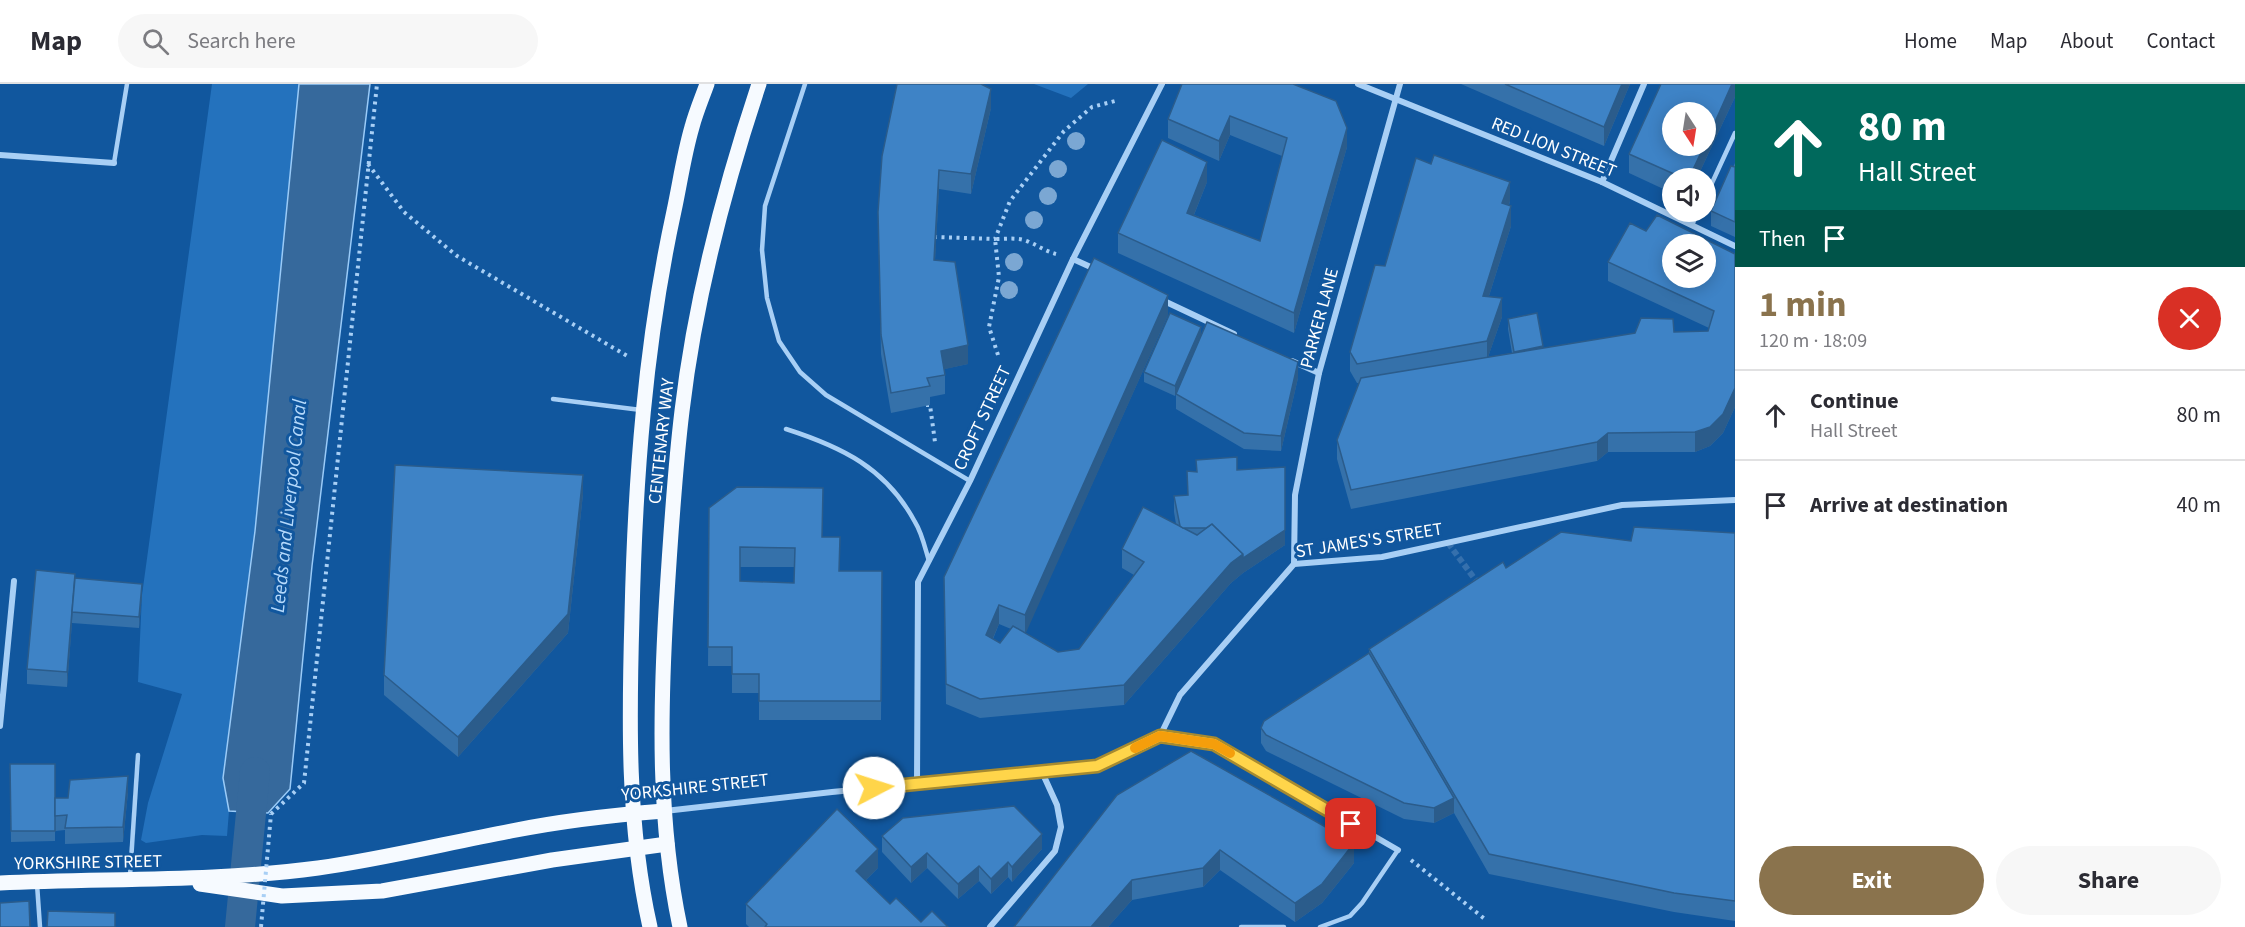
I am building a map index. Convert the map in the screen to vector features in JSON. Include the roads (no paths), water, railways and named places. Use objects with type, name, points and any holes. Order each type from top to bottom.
[{"type":"main road","name":"CENTENARY WAY","points":[[650,927],[636,848],[633,813],[631,648],[634,528],[647,368],[664,254],[692,125],[707,84]]},
{"type":"main road","name":"CENTENARY WAY","points":[[680,927],[664,811],[664,653],[671,532],[682,410],[706,272],[742,135],[759,84]]},
{"type":"main road","name":"YORKSHIRE STREET","points":[[0,883],[177,880],[317,868],[399,854],[513,830],[633,813],[664,811]]},
{"type":"main road","name":"YORKSHIRE STREET","points":[[177,880],[282,896],[382,891],[467,874],[667,844]]},
{"type":"street","name":"CROFT STREET","points":[[917,784],[918,582],[970,481],[1073,259],[1162,84]]},
{"type":"street","name":"RED LION STREET","points":[[1358,84],[1602,182],[1735,246]]},
{"type":"street","name":"PARKER LANE","points":[[1294,564],[1295,495],[1319,373],[1394,98],[1400,84]]},
{"type":"street","points":[[1602,182],[1644,84]]},
{"type":"street","points":[[0,155],[114,164]]},
{"type":"street","points":[[1073,259],[1100,271]]},
{"type":"street","points":[[1152,296],[1246,339]]},
{"type":"street","points":[[1288,359],[1319,373]]},
{"type":"street","name":"ST JAMES'S STREET","points":[[1160,736],[1180,695],[1294,564],[1382,557],[1622,506],[1735,499]]},
{"type":"street","points":[[0,726],[14,581]]},
{"type":"street","points":[[1160,736],[1214,744],[1398,850]]},
{"type":"street","name":"YORKSHIRE STREET","points":[[664,811],[1097,766],[1160,736]]},
{"type":"street","points":[[990,927],[1055,851],[1061,827],[1057,805],[1042,772]]},
{"type":"lane","points":[[114,164],[127,84]]},
{"type":"lane","points":[[805,84],[765,206],[762,250],[767,298],[779,340],[800,372],[826,395],[970,481]]},
{"type":"lane","points":[[1716,174],[1735,133]]},
{"type":"lane","points":[[553,399],[643,410]]},
{"type":"lane","points":[[786,429],[825,442],[872,468],[895,492],[916,523],[929,561]]},
{"type":"lane","points":[[130,879],[138,755]]},
{"type":"lane","points":[[1320,927],[1350,916],[1362,903],[1398,850]]},
{"type":"lane","points":[[37,881],[40,927]]},
{"type":"lane","points":[[1241,927],[1284,927]]},
{"type":"water","points":[[299,84],[370,84],[312,566],[290,789],[268,813],[229,811],[223,778],[255,531]]},
{"type":"waterway","name":"Leeds and Liverpool Canal","points":[[240,927],[255,772]]},
{"type":"tunnel","points":[[1448,543],[1480,586]]}]
